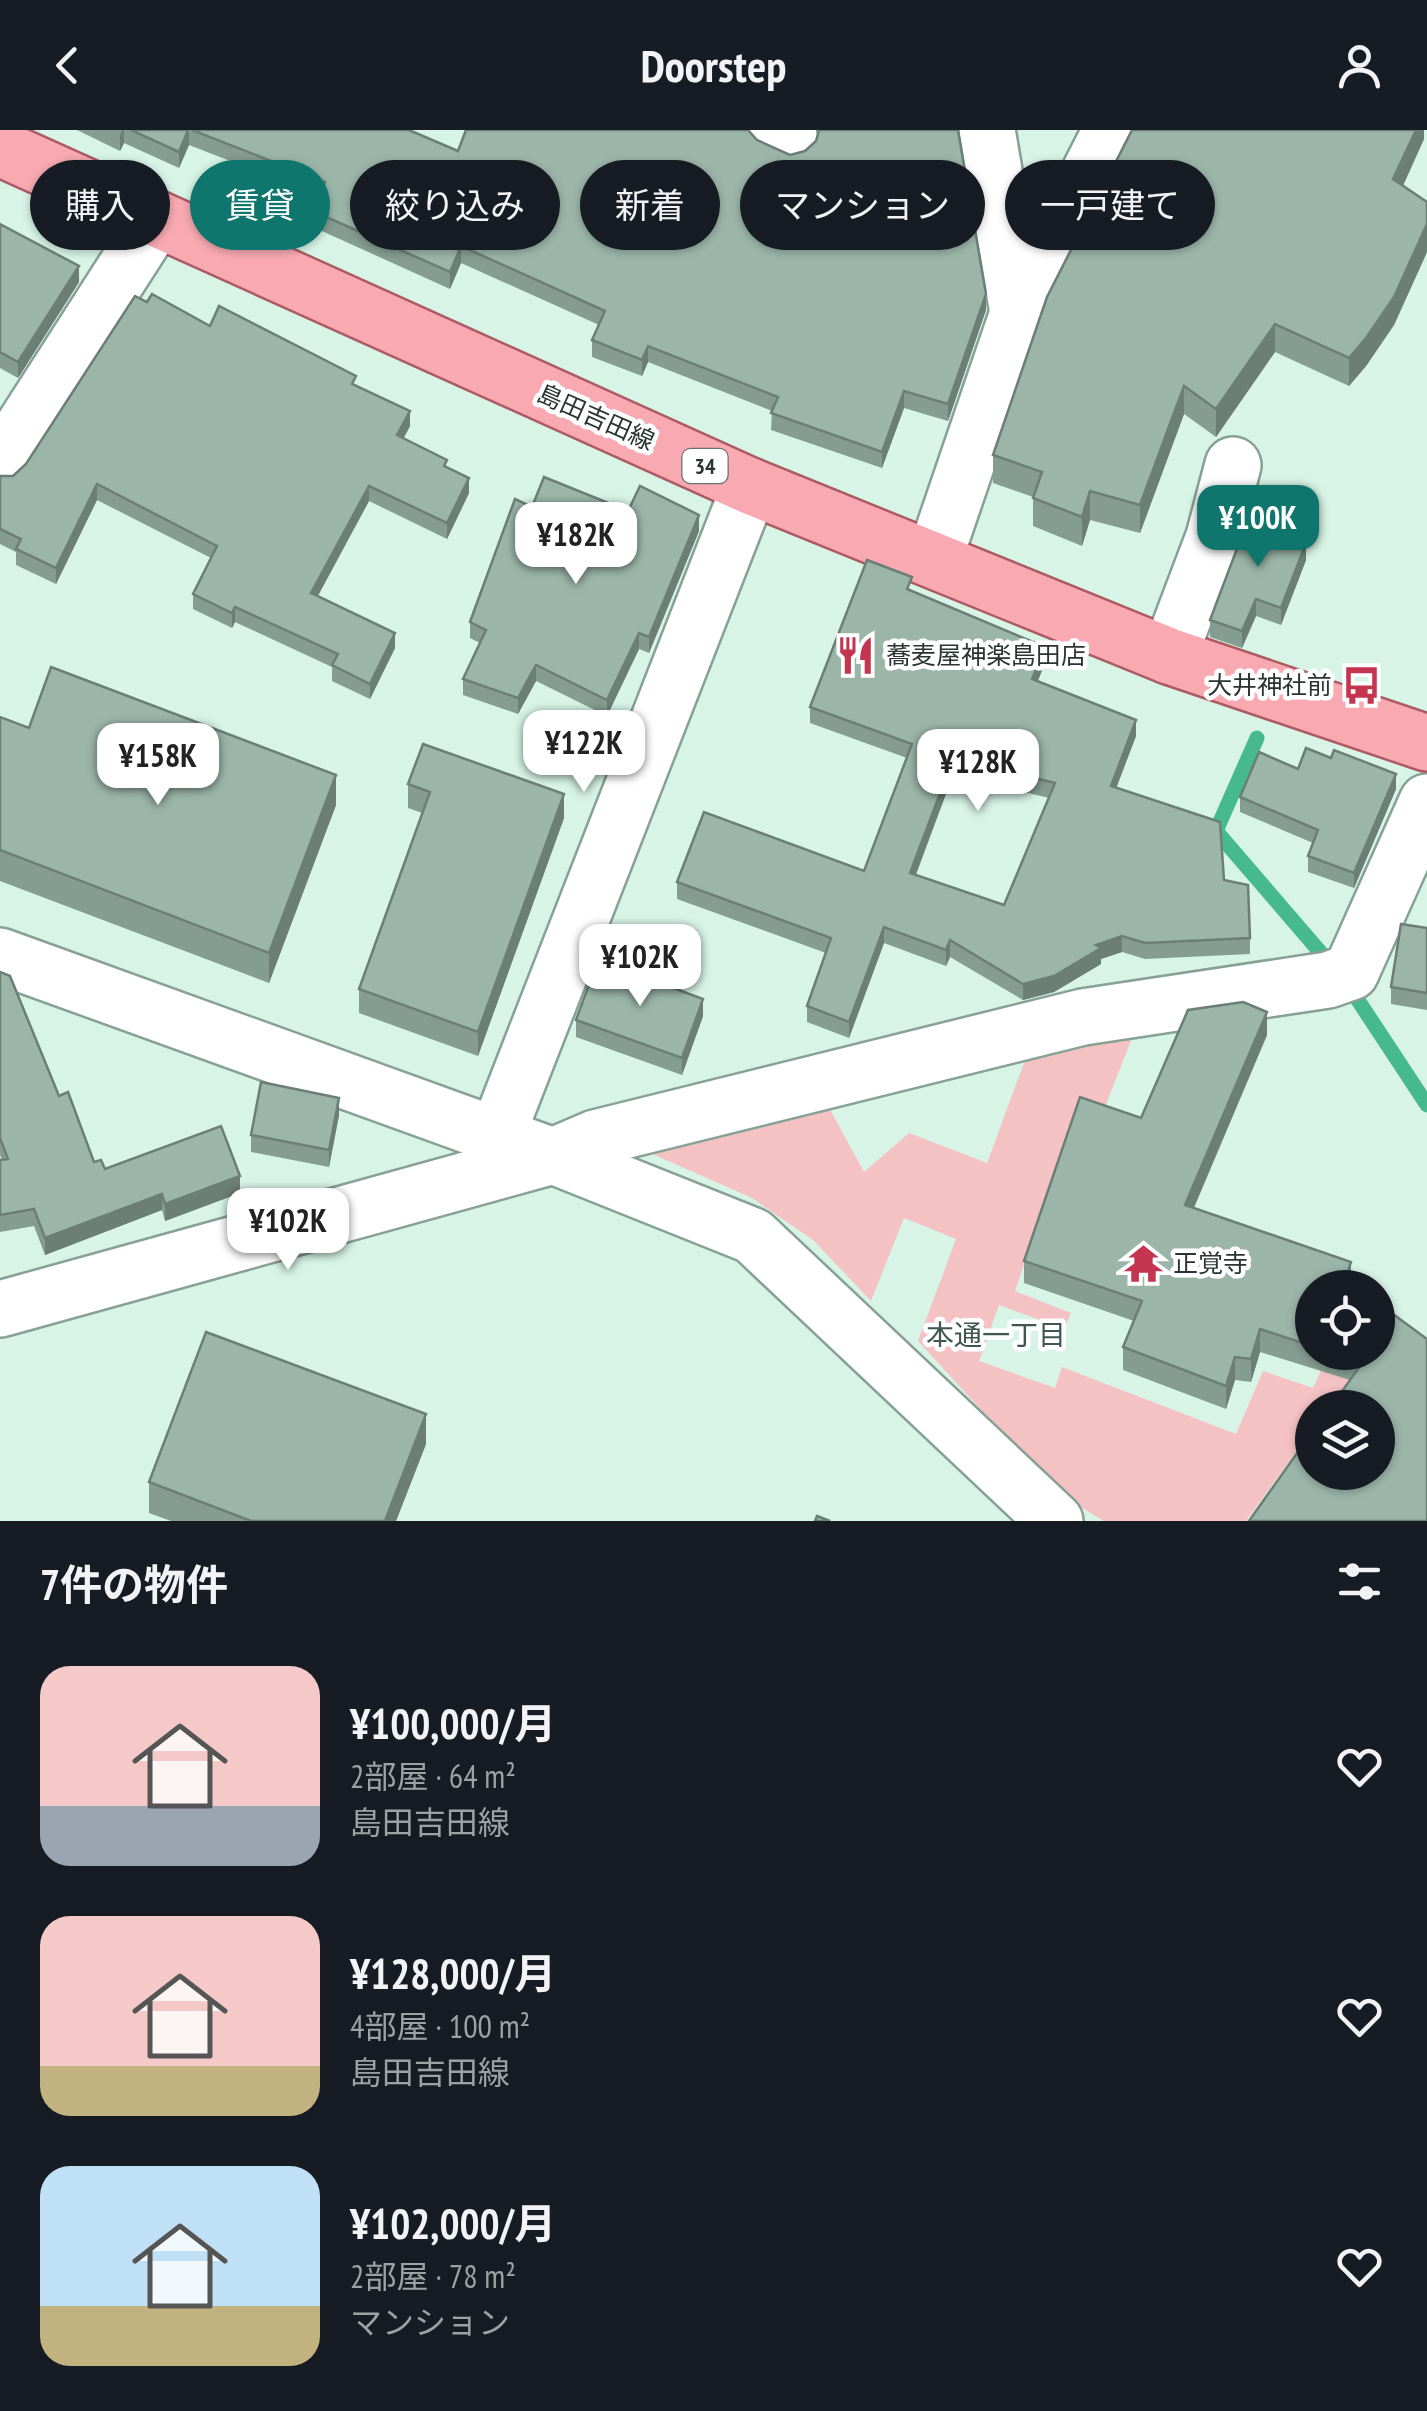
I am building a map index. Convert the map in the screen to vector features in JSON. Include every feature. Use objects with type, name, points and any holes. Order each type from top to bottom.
[{"type":"main road","name":"島田吉田線","points":[[0,148],[30,162]]},
{"type":"main road","name":"島田吉田線","points":[[170,226],[750,486],[1169,656],[1427,743]]},
{"type":"street","points":[[987,130],[1018,313]]},
{"type":"street","points":[[934,559],[1018,313],[1112,130]]},
{"type":"street","points":[[0,463],[137,250]]},
{"type":"street","points":[[1169,656],[1214,537],[1234,465]]},
{"type":"street","points":[[496,1135],[750,486]]},
{"type":"street","points":[[0,1309],[552,1156],[594,1138],[1083,1017],[1339,976],[1427,802]]},
{"type":"street","points":[[0,956],[496,1135],[753,1236],[1055,1521]]},
{"type":"shaded area","points":[[1139,1020],[1101,1117],[1077,1109],[1015,1291],[1071,1313],[1064,1329],[999,1305],[979,1361],[1055,1388],[1062,1367],[1236,1434],[1263,1371],[1313,1388],[1321,1370],[1356,1370],[1342,1390],[1295,1390],[1295,1453],[1246,1521],[1104,1521],[1057,1493],[918,1341],[956,1239],[904,1218],[871,1301],[813,1240],[752,1198],[623,1141],[821,1093],[864,1172],[909,1133],[987,1163],[1031,1044]]},
{"type":"building","points":[[131,130],[188,130],[179,152]]},
{"type":"building","points":[[192,130],[409,130],[458,151],[466,130],[748,130],[757,140],[790,155],[805,151],[816,141],[819,130],[958,130],[963,160],[740,160],[740,250],[978,250],[986,294],[948,404],[904,391],[882,452],[771,413],[778,397],[648,346],[642,360],[592,340],[605,311],[470,250],[560,250],[560,160],[350,160],[350,227],[330,219],[330,160],[269,160]]},
{"type":"building","points":[[1132,130],[1416,130],[1393,179],[1427,202],[1427,224],[1394,297],[1349,358],[1275,324],[1216,409],[1184,386],[1140,505],[1090,491],[1082,517],[1033,498],[1042,472],[993,455],[1047,297],[1071,250],[1215,250],[1215,160],[1117,160]]},
{"type":"building","points":[[0,224],[30,240],[30,250],[49,250],[79,266],[18,362],[0,352]]},
{"type":"building","points":[[401,250],[459,250],[450,272]]},
{"type":"building","points":[[152,294],[210,326],[219,306],[356,376],[352,384],[410,411],[397,435],[447,460],[444,466],[469,478],[447,523],[369,486],[311,593],[395,633],[370,684],[332,665],[338,654],[235,607],[232,613],[193,594],[217,546],[97,484],[56,568],[16,549],[21,539],[0,529],[0,476],[13,476],[26,464],[135,296],[147,302]]},
{"type":"building","points":[[544,477],[628,511],[640,486],[699,515],[649,637],[639,633],[607,700],[536,665],[518,698],[463,679],[486,630],[470,622],[515,499],[532,507]]},
{"type":"building","points":[[1252,509],[1289,524],[1284,534],[1306,543],[1281,608],[1256,599],[1242,631],[1210,620]]},
{"type":"building","points":[[867,560],[912,577],[907,589],[1045,647],[1032,679],[1136,720],[1111,786],[1220,822],[1224,880],[1248,885],[1250,938],[1145,943],[1122,936],[1096,945],[1101,948],[1054,976],[1023,984],[950,940],[946,950],[884,927],[849,1022],[807,1006],[831,938],[677,882],[704,812],[864,871],[912,744],[810,707]],"holes":[[[953,759],[1055,783],[1004,905],[910,873]]]},
{"type":"building","points":[[51,667],[336,775],[269,953],[0,850],[0,717],[29,728]]},
{"type":"building","points":[[423,744],[564,794],[478,1032],[359,989],[430,792],[408,784]]},
{"type":"building","points":[[1306,748],[1331,758],[1334,750],[1396,774],[1354,873],[1308,856],[1318,830],[1240,797],[1259,752],[1298,769]]},
{"type":"building","points":[[1401,924],[1427,928],[1427,993],[1391,987]]},
{"type":"building","points":[[598,960],[703,999],[682,1058],[576,1020]]},
{"type":"building","points":[[0,972],[10,976],[59,1096],[68,1092],[94,1162],[101,1160],[105,1169],[221,1126],[240,1176],[165,1204],[162,1194],[45,1238],[34,1209],[0,1215],[0,1160],[8,1159],[0,1138]]},
{"type":"building","points":[[1243,1002],[1267,1012],[1185,1205],[1351,1262],[1348,1270],[1295,1270],[1295,1340],[1260,1329],[1251,1359],[1235,1357],[1226,1386],[1123,1347],[1142,1301],[1024,1261],[1080,1097],[1141,1118],[1188,1010]]},
{"type":"building","points":[[261,1082],[339,1098],[329,1150],[251,1135]]},
{"type":"building","points":[[1395,1315],[1427,1339],[1427,1521],[1249,1521],[1295,1456],[1295,1490],[1395,1490],[1395,1390],[1343,1390],[1357,1370],[1395,1370]]},
{"type":"building","points":[[206,1332],[426,1414],[385,1521],[251,1521],[149,1482]]},
{"type":"waterway","points":[[1257,738],[1216,831],[1333,967]]},
{"type":"waterway","points":[[1348,985],[1427,1105]]},
{"type":"place","name":"蕎麦屋神楽島田店","points":[[856,655]]},
{"type":"place","name":"大井神社前","points":[[1362,685]]},
{"type":"place","name":"正覚寺","points":[[1143,1263]]},
{"type":"district","name":"本通一丁目","points":[[996,1334]]}]
